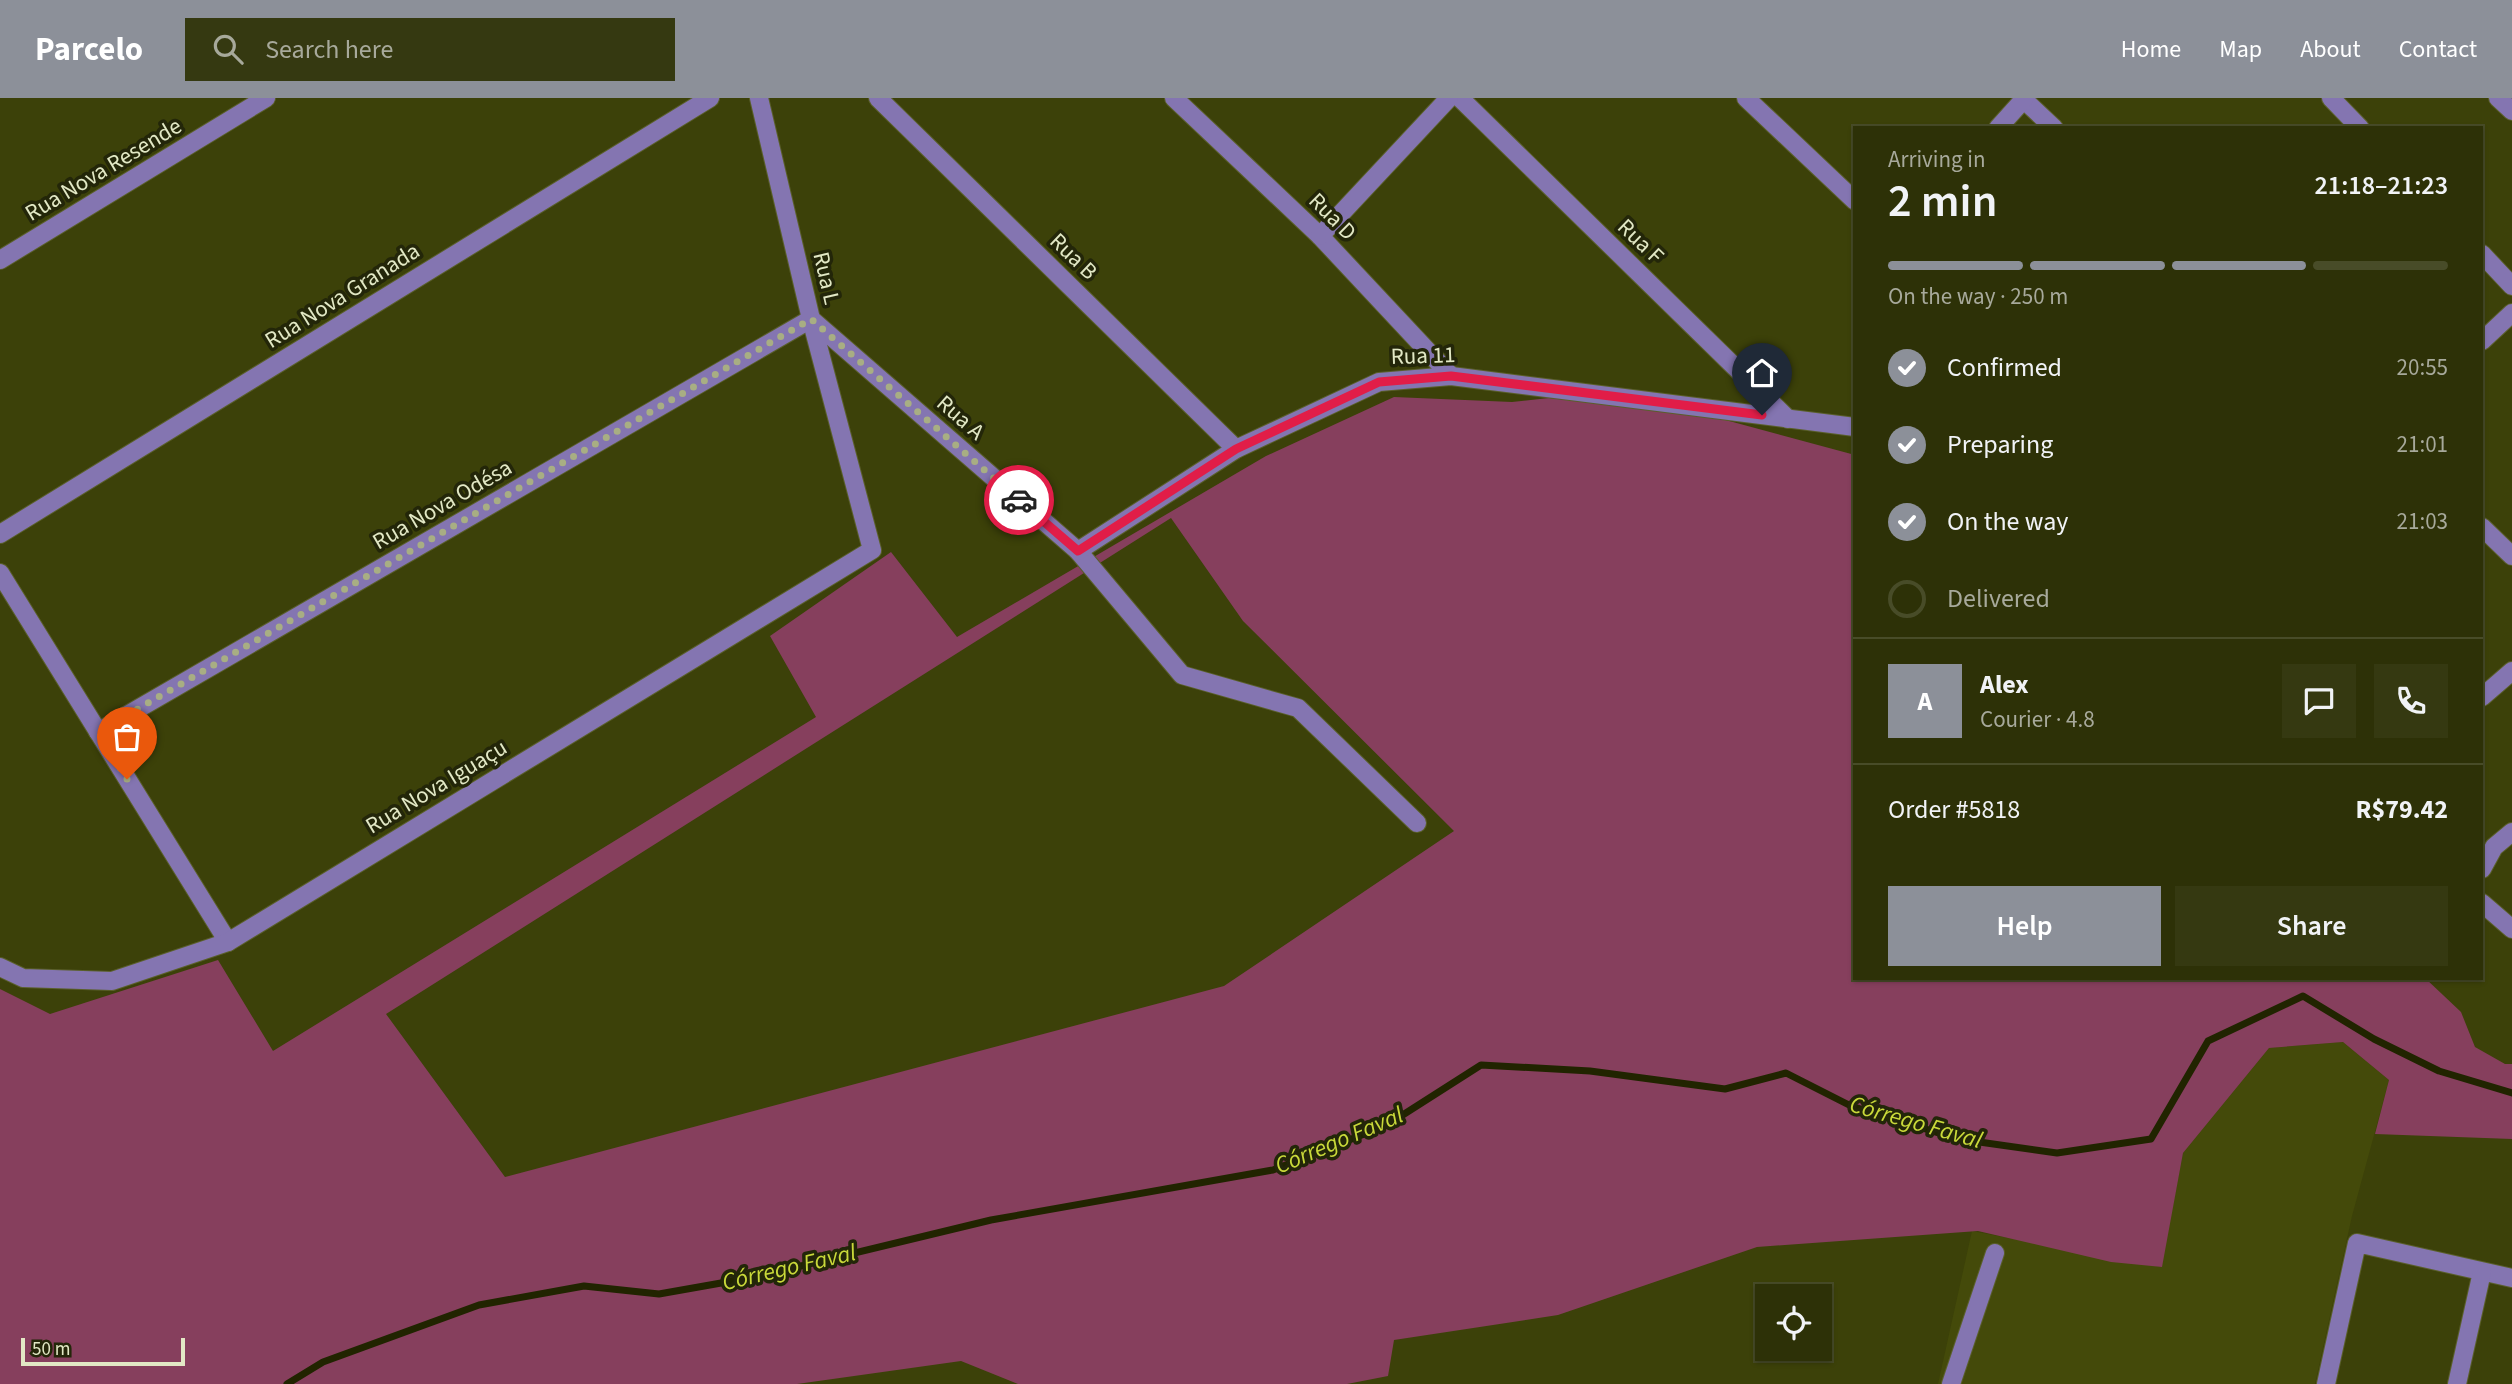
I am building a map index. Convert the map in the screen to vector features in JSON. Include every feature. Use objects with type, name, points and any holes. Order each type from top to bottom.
[{"type":"street","name":"Rua Nova Resende","points":[[0,260],[267,98]]},
{"type":"street","name":"Rua Nova Granada","points":[[0,534],[710,98]]},
{"type":"street","name":"Rua L","points":[[759,98],[811,319],[872,550]]},
{"type":"street","name":"Rua B","points":[[878,98],[1236,449]]},
{"type":"street","name":"Rua D","points":[[1174,98],[1320,236],[1451,376]]},
{"type":"street","points":[[1320,236],[1449,98]]},
{"type":"street","name":"Rua F","points":[[1460,98],[1788,419]]},
{"type":"street","points":[[1746,98],[1853,199]]},
{"type":"street","points":[[2000,126],[2024,98],[2052,126]]},
{"type":"street","points":[[2331,98],[2358,126]]},
{"type":"street","points":[[2498,98],[2512,111]]},
{"type":"street","points":[[2483,255],[2512,286]]},
{"type":"street","points":[[2483,340],[2512,313]]},
{"type":"street","name":"Rua A","points":[[811,319],[1078,551],[1182,675],[1298,708],[1417,822]]},
{"type":"street","name":"Rua Nova Odésa","points":[[98,732],[811,319]]},
{"type":"street","name":"Rua 11","points":[[1078,551],[1236,449],[1379,382],[1451,376],[1853,427]]},
{"type":"street","points":[[2484,533],[2512,556]]},
{"type":"street","name":"Rua Nova Iguaçu","points":[[0,967],[23,978],[113,981],[228,942],[872,550]]},
{"type":"street","points":[[0,573],[228,942]]},
{"type":"street","points":[[2483,696],[2512,671]]},
{"type":"street","points":[[2483,867],[2494,847],[2512,832]]},
{"type":"street","points":[[2483,904],[2512,929]]},
{"type":"street","points":[[2326,1384],[2357,1243],[2512,1278]]},
{"type":"street","points":[[1951,1384],[1995,1253]]},
{"type":"street","points":[[2456,1384],[2482,1272]]},
{"type":"shaded area","points":[[1394,397],[1512,402],[1549,398],[1707,415],[1853,454],[1853,980],[2427,980],[2461,1012],[2475,1047],[2505,1064],[2512,1064],[2512,1139],[2375,1134],[2389,1080],[2343,1042],[2269,1048],[2183,1153],[2162,1267],[2111,1262],[1978,1231],[1757,1247],[1558,1315],[1394,1340],[1388,1376],[1347,1384],[1018,1384],[961,1361],[797,1384],[0,1384],[0,989],[50,1014],[218,960],[273,1051],[816,717],[770,636],[891,552],[957,637],[1266,456]],"holes":[[[1171,518],[1243,621],[1454,831],[1224,986],[505,1177],[386,1014]]]},
{"type":"shaded area","points":[[2343,1042],[2389,1080],[2352,1216],[2315,1384],[1938,1384],[1972,1231],[2161,1267],[2183,1153],[2269,1048]]},
{"type":"waterway","name":"Córrego Faval","points":[[287,1384],[323,1362],[479,1305],[584,1286],[659,1294],[755,1277],[991,1220],[1273,1170],[1387,1125],[1481,1065],[1590,1071],[1725,1089],[1786,1073],[1851,1106],[1958,1139],[2057,1153],[2151,1139],[2208,1041],[2303,996],[2374,1039],[2439,1071],[2512,1093]]},
{"type":"way so far","points":[[127,779],[98,732],[811,319],[1019,500]]},
{"type":"route","points":[[1019,500],[1078,551],[1236,449],[1379,382],[1451,376],[1762,415]]}]
